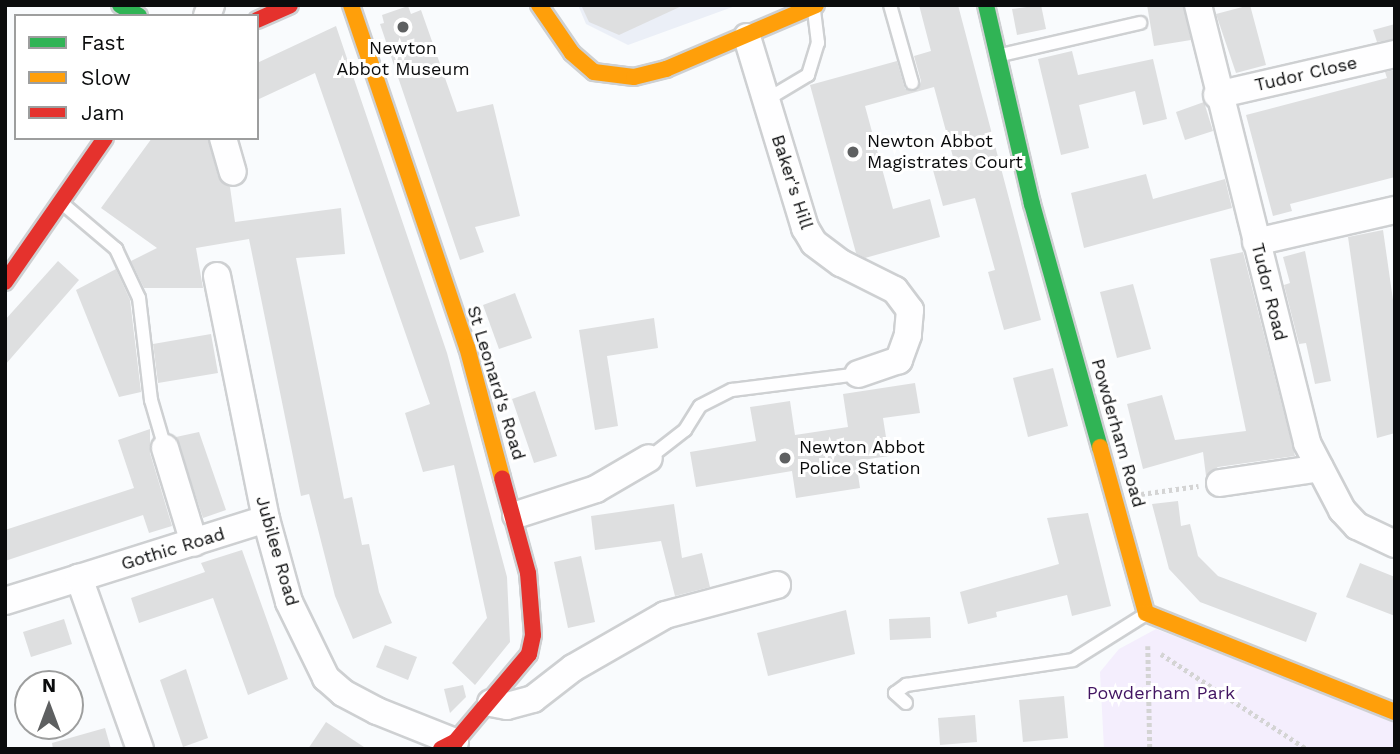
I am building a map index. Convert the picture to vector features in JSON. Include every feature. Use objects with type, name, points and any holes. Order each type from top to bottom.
[{"type":"street","points":[[118,5],[135,14]]},
{"type":"street","points":[[259,19],[290,5]]},
{"type":"street","name":"St Leonard's Road","points":[[351,5],[467,347],[516,515],[533,635],[529,654],[491,704],[448,745]]},
{"type":"street","points":[[539,5],[572,53],[594,72],[634,76],[747,37],[815,6]]},
{"type":"street","name":"Powderham Road","points":[[986,5],[1032,204],[1117,497],[1146,614]]},
{"type":"street","name":"Tudor Road","points":[[1198,5],[1217,95],[1307,443],[1357,526],[1395,544]]},
{"type":"street","name":"Baker's Hill","points":[[747,37],[814,243],[841,263],[895,290],[910,310],[908,335],[899,360],[858,374]]},
{"type":"street","name":"Tudor Close","points":[[1217,95],[1395,54]]},
{"type":"street","points":[[5,282],[104,140]]},
{"type":"street","points":[[224,140],[233,172]]},
{"type":"street","points":[[1256,242],[1395,211]]},
{"type":"street","name":"Jubilee Road","points":[[217,276],[267,519],[289,602],[326,678],[343,694],[448,745]]},
{"type":"street","points":[[164,448],[194,543]]},
{"type":"street","points":[[516,515],[596,489],[649,458]]},
{"type":"street","points":[[1220,483],[1320,468]]},
{"type":"street","name":"Gothic Road","points":[[5,601],[267,519]]},
{"type":"street","points":[[79,578],[140,749]]},
{"type":"street","points":[[491,704],[507,706],[533,699],[573,668],[665,615],[777,585]]},
{"type":"street","points":[[1146,614],[1395,712]]},
{"type":"lane","points":[[890,5],[912,83]]},
{"type":"lane","points":[[766,100],[808,75],[818,43],[815,6]]},
{"type":"lane","points":[[997,56],[1140,23]]},
{"type":"lane","points":[[61,202],[116,249],[139,298],[151,400],[164,448]]},
{"type":"lane","points":[[649,458],[685,430],[700,406],[732,390],[826,374],[858,374]]},
{"type":"lane","points":[[906,703],[895,693],[906,685],[1073,660],[1146,614]]},
{"type":"path","points":[[1117,497],[1220,483]]},
{"type":"path","points":[[1150,749],[1148,648],[1179,662],[1307,749]]},
{"type":"shaded area","points":[[578,5],[738,5],[628,45],[586,24]]},
{"type":"green space","name":"Powderham Park","points":[[1156,629],[1395,721],[1395,749],[1104,749],[1100,672],[1119,649]]},
{"type":"building","points":[[581,5],[684,5],[619,35],[589,22]]},
{"type":"building","points":[[919,5],[958,5],[1041,320],[1004,330],[988,272],[995,270],[975,198],[943,206],[931,163],[953,157],[934,87],[865,106],[893,209],[930,199],[940,237],[865,258],[856,253],[810,85],[897,61],[905,89],[918,90],[921,81],[914,56],[931,51]]},
{"type":"building","points":[[1041,5],[1046,29],[1017,35],[1012,9]]},
{"type":"building","points":[[1147,5],[1183,5],[1191,40],[1154,46]]},
{"type":"building","points":[[1250,5],[1266,65],[1236,73],[1216,14]]},
{"type":"building","points":[[408,6],[411,14],[421,10],[457,112],[493,104],[520,216],[475,227],[484,252],[460,260],[380,24],[384,23],[382,15]]},
{"type":"building","points":[[1395,24],[1395,39],[1377,42],[1373,30]]},
{"type":"building","points":[[336,26],[447,353],[507,577],[510,642],[475,685],[452,663],[487,618],[454,465],[423,472],[405,413],[430,404],[315,73],[259,99],[259,62]]},
{"type":"building","points":[[1072,51],[1078,75],[1153,59],[1167,119],[1143,125],[1135,91],[1079,105],[1089,148],[1061,155],[1038,59]]},
{"type":"building","points":[[1395,70],[1395,177],[1290,204],[1292,211],[1273,216],[1246,115],[1387,78],[1385,72]]},
{"type":"building","points":[[1204,102],[1213,131],[1185,140],[1176,112]]},
{"type":"building","points":[[151,140],[209,140],[218,176],[230,187],[235,222],[341,208],[345,254],[296,258],[344,499],[352,497],[362,545],[369,544],[379,592],[392,623],[353,639],[335,596],[309,494],[301,496],[249,239],[196,248],[203,288],[144,288],[131,261],[157,248],[101,208]]},
{"type":"building","points":[[1146,174],[1153,199],[1225,179],[1232,208],[1084,248],[1071,193]]},
{"type":"building","points":[[1383,230],[1395,314],[1395,433],[1377,438],[1348,237]]},
{"type":"building","points":[[1305,251],[1331,381],[1315,384],[1306,343],[1299,344],[1284,285],[1290,283],[1283,257]]},
{"type":"building","points":[[1243,252],[1295,456],[1218,467],[1206,476],[1203,452],[1143,469],[1127,404],[1162,395],[1175,440],[1246,431],[1210,259]]},
{"type":"building","points":[[58,261],[79,280],[5,365],[5,320]]},
{"type":"building","points":[[116,269],[130,300],[141,392],[119,397],[76,290]]},
{"type":"building","points":[[1133,284],[1151,349],[1117,358],[1100,292]]},
{"type":"building","points":[[515,293],[532,338],[499,349],[483,305]]},
{"type":"building","points":[[654,318],[658,348],[607,356],[618,426],[595,430],[579,330]]},
{"type":"building","points":[[211,334],[218,373],[158,383],[153,344]]},
{"type":"building","points":[[1053,368],[1068,426],[1028,437],[1013,378]]},
{"type":"building","points":[[915,383],[920,413],[883,418],[889,456],[856,461],[860,488],[796,498],[792,471],[696,487],[690,452],[756,441],[750,407],[790,401],[795,435],[848,427],[843,394]]},
{"type":"building","points":[[535,391],[557,456],[534,463],[512,399]]},
{"type":"building","points":[[150,429],[150,453],[172,526],[149,533],[143,515],[5,561],[5,530],[134,488],[118,440]]},
{"type":"building","points":[[199,432],[226,510],[203,518],[176,437]]},
{"type":"building","points":[[1178,501],[1181,526],[1190,524],[1198,556],[1218,576],[1317,613],[1306,642],[1200,602],[1169,569],[1152,504]]},
{"type":"building","points":[[674,504],[682,558],[702,553],[710,587],[675,596],[661,541],[595,550],[591,516]]},
{"type":"building","points":[[1088,513],[1111,606],[1072,616],[1067,595],[996,612],[997,617],[968,624],[960,592],[1059,564],[1047,518]]},
{"type":"building","points":[[242,550],[288,679],[248,695],[213,598],[139,623],[131,598],[205,572],[201,563]]},
{"type":"building","points":[[581,556],[595,622],[568,628],[554,562]]},
{"type":"building","points":[[1360,563],[1395,577],[1395,616],[1346,597]]},
{"type":"building","points":[[846,610],[855,654],[768,676],[757,633]]},
{"type":"building","points":[[930,617],[931,638],[890,640],[889,619]]},
{"type":"building","points":[[64,619],[72,644],[31,657],[23,632]]},
{"type":"building","points":[[385,645],[417,657],[408,680],[376,667]]},
{"type":"building","points":[[186,669],[208,738],[183,747],[160,680]]},
{"type":"building","points":[[463,685],[466,697],[450,713],[444,689]]},
{"type":"building","points":[[1064,696],[1068,738],[1023,742],[1019,700]]},
{"type":"building","points":[[975,715],[977,742],[940,745],[938,718]]},
{"type":"building","points":[[326,722],[367,749],[308,749]]},
{"type":"building","points":[[105,728],[111,749],[53,749],[52,743],[84,740],[84,734]]},
{"type":"traffic: fast","points":[[120,5],[136,14]]},
{"type":"traffic: fast","points":[[986,5],[1032,204],[1100,447]]},
{"type":"traffic: slow","points":[[351,5],[467,347],[502,478]]},
{"type":"traffic: slow","points":[[539,5],[572,53],[594,72],[634,77],[666,69],[816,5]]},
{"type":"traffic: slow","points":[[1100,447],[1146,613],[1395,712]]},
{"type":"traffic: jam","points":[[259,19],[290,5]]},
{"type":"traffic: jam","points":[[5,282],[104,140]]},
{"type":"traffic: jam","points":[[441,749],[455,742],[529,654],[533,635],[528,573],[502,478]]},
{"type":"place","name":"Newton Abbot Museum","points":[[403,27]]},
{"type":"place","name":"Newton Abbot Magistrates Court","points":[[853,152]]},
{"type":"place","name":"Newton Abbot Police Station","points":[[785,458]]}]
